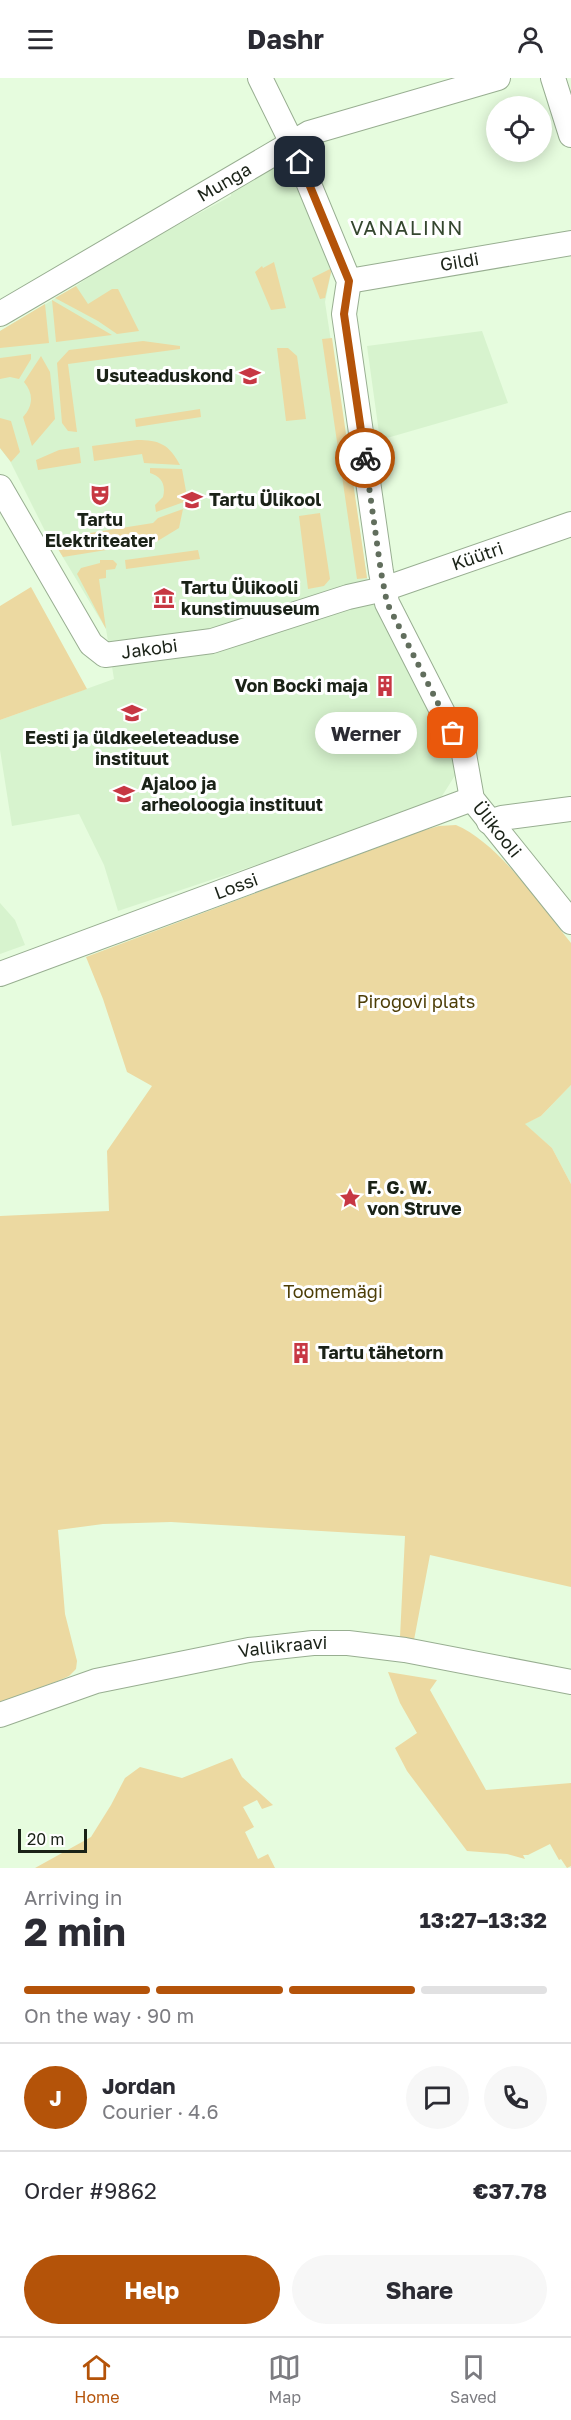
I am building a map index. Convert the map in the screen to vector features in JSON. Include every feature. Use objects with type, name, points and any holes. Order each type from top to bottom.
[{"type":"street","points":[[260,78],[292,143],[349,281]]},
{"type":"street","name":"Munga","points":[[0,314],[309,133],[498,78]]},
{"type":"street","points":[[553,78],[571,135]]},
{"type":"street","name":"Gildi","points":[[349,281],[571,243]]},
{"type":"street","name":"Ülikooli","points":[[349,281],[344,314],[387,603],[464,754],[472,799],[571,922]]},
{"type":"street","name":"Jakobi","points":[[0,488],[91,644],[105,655],[212,641],[348,597],[384,589]]},
{"type":"street","name":"Küütri","points":[[384,589],[571,524]]},
{"type":"street","name":"Lossi","points":[[0,974],[472,799]]},
{"type":"street","points":[[489,822],[502,818],[571,809]]},
{"type":"street","name":"Vallikraavi","points":[[0,1714],[96,1681],[249,1650],[313,1643],[348,1643],[396,1649],[571,1682]]},
{"type":"shaded area","name":"Tartu Ülikool","points":[[284,163],[321,239],[319,240],[332,268],[325,302],[367,578],[458,762],[456,774],[442,796],[422,807],[376,825],[118,911],[104,865],[79,814],[12,826],[0,750],[0,720],[114,679],[106,629],[52,539],[49,539],[10,461],[0,448],[0,331],[76,286],[115,259],[231,196],[230,190]]},
{"type":"shaded area","points":[[482,331],[508,403],[380,440],[367,346]]},
{"type":"shaded area","points":[[0,903],[15,920],[25,945],[0,954]]},
{"type":"shaded area","points":[[571,1085],[571,1184],[552,1148],[524,1124],[541,1116]]},
{"type":"green space","points":[[274,262],[286,308],[271,310],[255,272],[262,266],[263,268]]},
{"type":"green space","points":[[332,268],[325,298],[320,299],[312,278]]},
{"type":"green space","points":[[76,286],[88,304],[112,289],[118,289],[139,331],[117,334],[55,298]]},
{"type":"green space","points":[[52,300],[112,335],[56,342]]},
{"type":"green space","points":[[45,304],[49,343],[0,348],[0,331]]},
{"type":"green space","points":[[332,338],[367,578],[357,579],[322,339]]},
{"type":"green space","points":[[143,341],[180,346],[180,349],[68,364],[77,432],[68,431],[62,423],[57,363],[69,350]]},
{"type":"green space","points":[[277,348],[288,348],[297,356],[306,419],[286,421]]},
{"type":"green space","points":[[31,354],[31,359],[19,379],[10,377],[0,379],[0,358]]},
{"type":"green space","points":[[41,356],[50,372],[55,419],[32,446],[23,417],[29,409],[31,395],[24,382]]},
{"type":"green space","points":[[200,409],[201,417],[136,427],[135,419]]},
{"type":"green space","points":[[0,418],[11,421],[20,452],[11,462],[0,448]]},
{"type":"green space","points":[[137,440],[157,442],[163,445],[172,452],[180,465],[144,463],[142,454],[94,461],[92,446]]},
{"type":"green space","points":[[79,447],[81,463],[38,470],[36,460],[59,450]]},
{"type":"green space","points":[[150,468],[182,469],[186,491],[184,502],[156,512],[155,505],[163,497],[164,489],[160,479],[150,473]]},
{"type":"green space","points":[[183,509],[179,528],[156,542],[63,557],[52,539],[153,523],[158,518]]},
{"type":"green space","points":[[320,513],[330,579],[324,586],[308,589],[299,516]]},
{"type":"green space","points":[[198,550],[200,559],[126,569],[125,560]]},
{"type":"green space","points":[[100,560],[113,560],[117,564],[115,569],[106,570],[106,578],[99,579],[106,629],[77,574],[81,568],[100,563]]},
{"type":"green space","points":[[31,587],[87,689],[0,720],[0,606]]},
{"type":"green space","name":"Toomemägi","points":[[456,825],[472,834],[503,860],[571,943],[571,1085],[541,1116],[525,1124],[552,1148],[571,1184],[571,1587],[430,1555],[414,1640],[400,1637],[405,1536],[171,1522],[103,1524],[58,1530],[65,1614],[77,1661],[76,1669],[69,1676],[58,1681],[0,1702],[0,1216],[109,1211],[107,1151],[152,1086],[127,1072],[103,999],[86,957],[421,831],[439,826]]},
{"type":"green space","points":[[388,1672],[437,1680],[430,1690],[486,1790],[571,1783],[571,1866],[567,1868],[561,1859],[559,1860],[550,1844],[528,1855],[523,1855],[525,1859],[507,1854],[467,1851],[407,1771],[395,1748],[417,1733],[400,1703]]},
{"type":"green space","points":[[232,1758],[242,1777],[273,1805],[262,1809],[257,1800],[243,1807],[254,1827],[245,1832],[258,1859],[268,1854],[275,1868],[35,1868],[91,1837],[125,1778],[140,1767],[182,1778]]},
{"type":"way so far","points":[[365,458],[387,603],[453,733]]},
{"type":"place","name":"Usuteaduskond","points":[[250,376]]},
{"type":"place","name":"Tartu Elektriteater","points":[[100,495]]},
{"type":"place","name":"Tartu Ülikool","points":[[192,500]]},
{"type":"place","name":"Tartu Ülikooli kunstimuuseum","points":[[164,598]]},
{"type":"place","name":"Von Bocki maja","points":[[385,686]]},
{"type":"place","name":"Eesti ja üldkeeleteaduse instituut","points":[[132,713]]},
{"type":"place","name":"Werner","points":[[453,733]]},
{"type":"place","name":"Ajaloo ja arheoloogia instituut","points":[[124,794]]},
{"type":"place","name":"F. G. W. von Struve","points":[[350,1198]]},
{"type":"place","name":"Tartu tähetorn","points":[[301,1353]]},
{"type":"district","name":"VANALINN","points":[[407,228]]},
{"type":"route","points":[[300,162],[349,281],[344,314],[365,458]]},
{"type":"park label","name":"Pirogovi plats","points":[[416,1002]]}]
